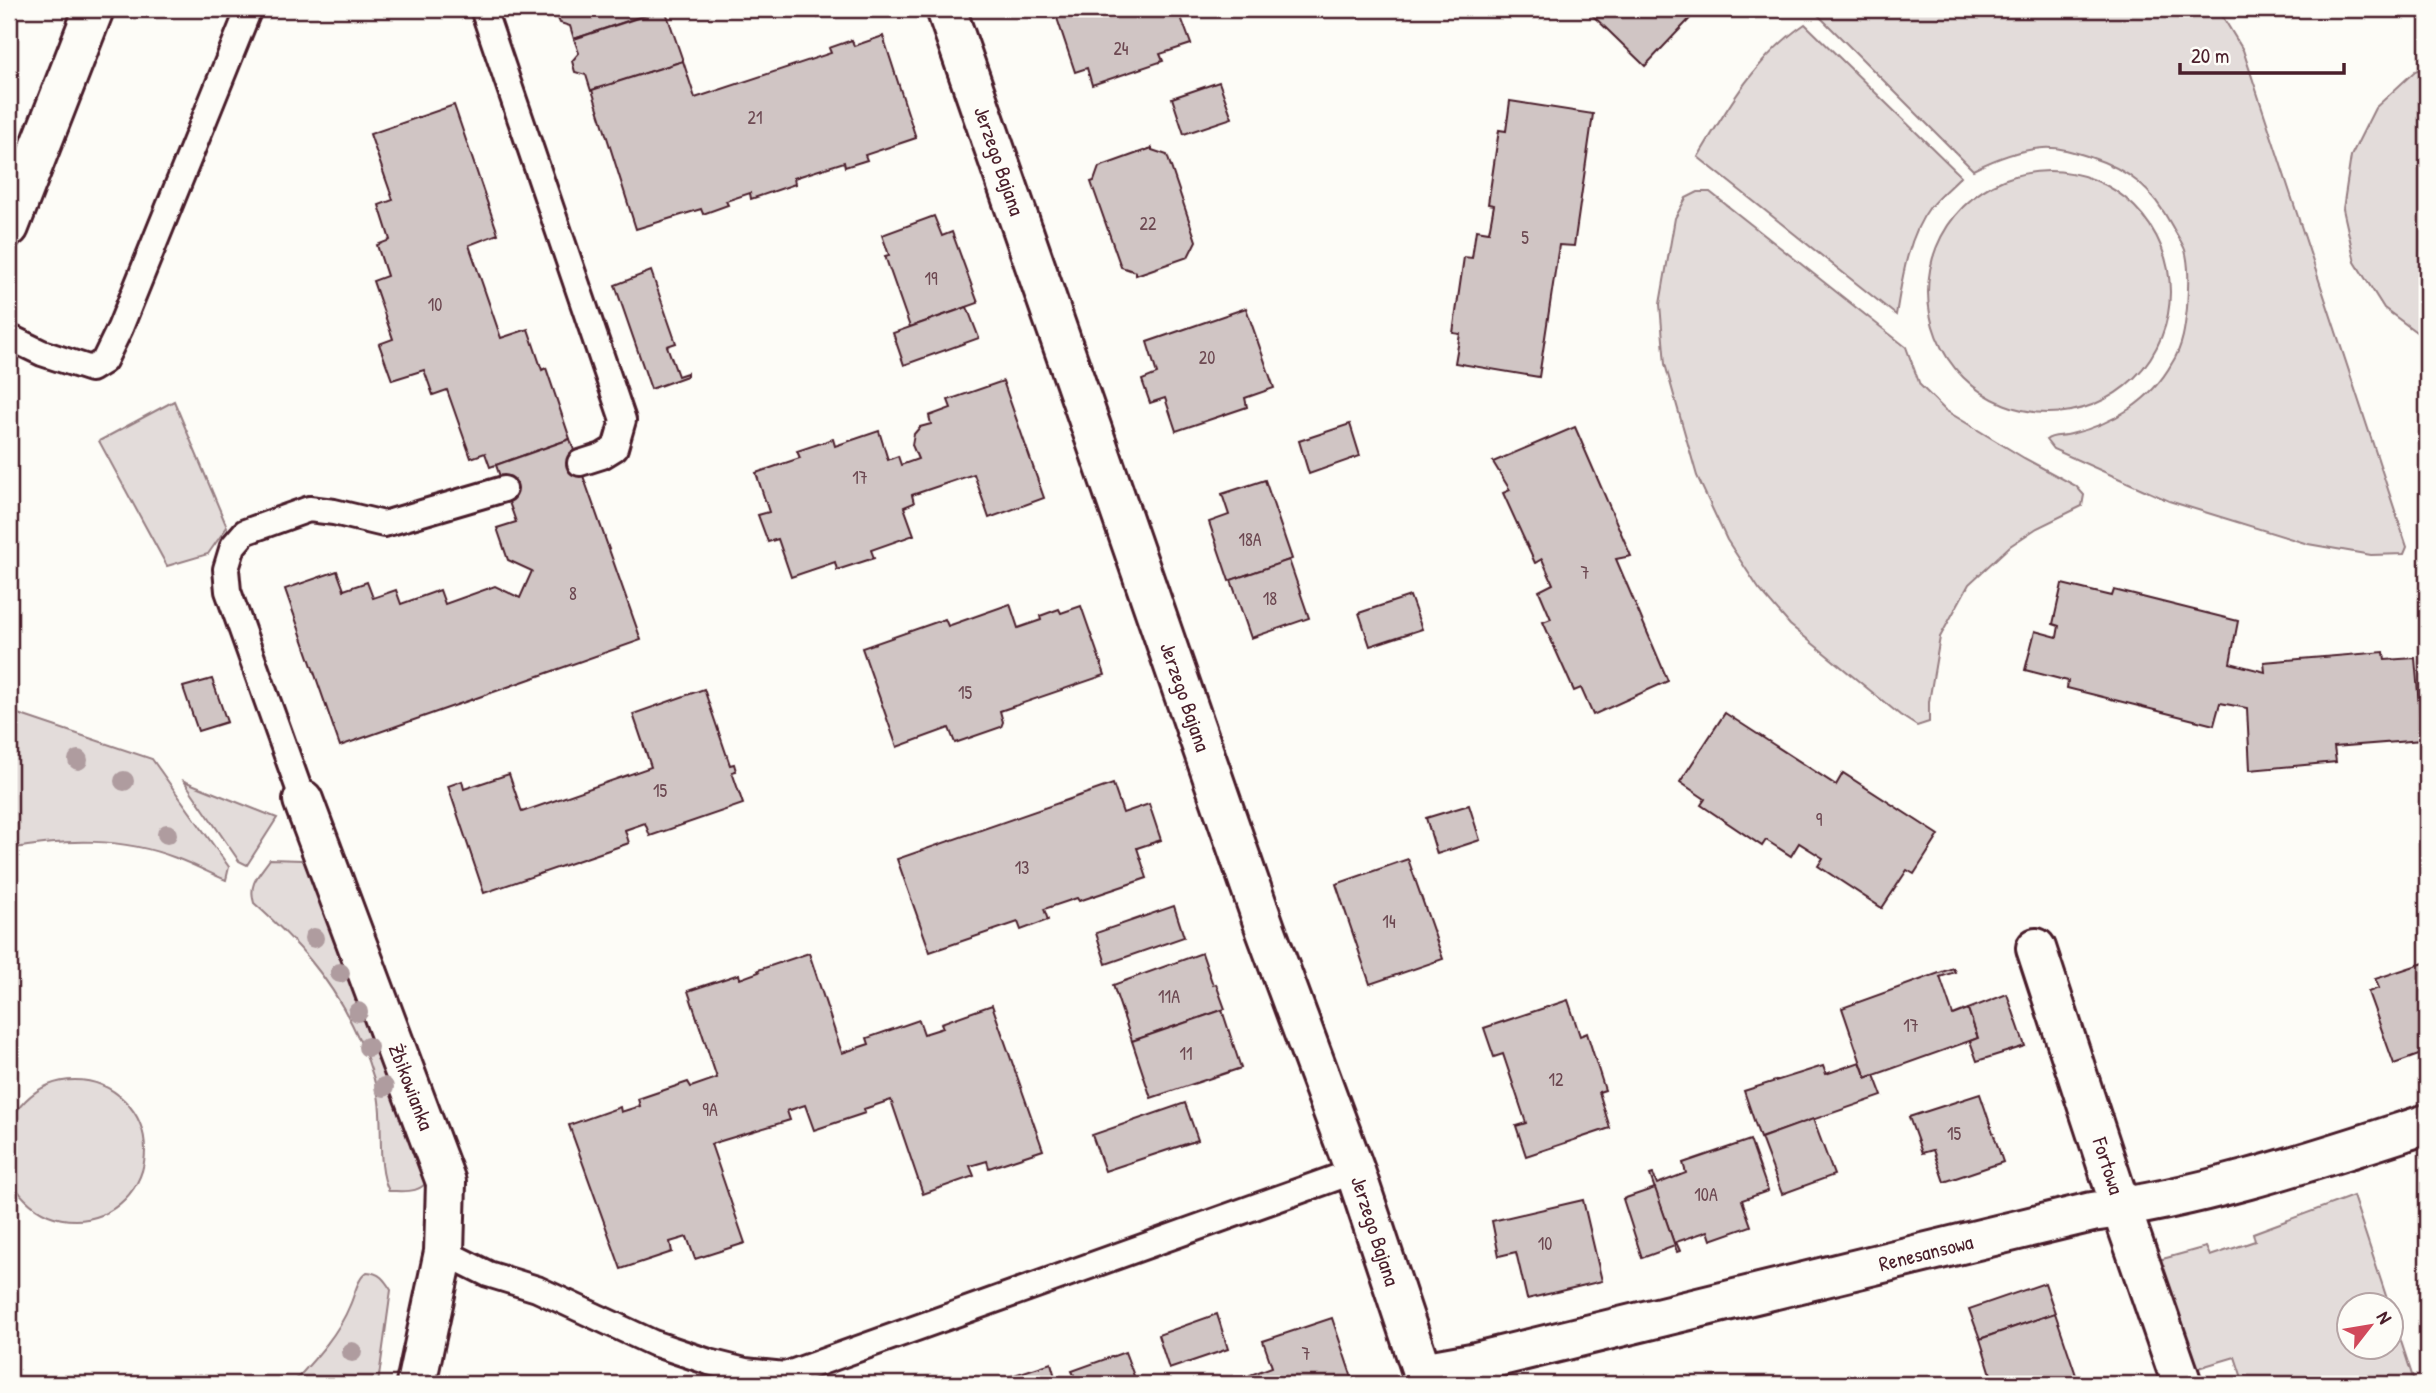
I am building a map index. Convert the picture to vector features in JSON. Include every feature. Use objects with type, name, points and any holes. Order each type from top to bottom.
[{"type":"street","points":[[9,227],[93,9]]},
{"type":"street","name":"Jerzego Bajana","points":[[946,9],[1265,931],[1355,1171],[1424,1378]]},
{"type":"street","name":"Żbikowianka","points":[[303,800],[446,1181],[444,1252],[416,1384]]},
{"type":"street","name":"Fortowa","points":[[2036,948],[2182,1384]]},
{"type":"street","name":"Renesansowa","points":[[1424,1378],[1485,1360],[2092,1212],[2121,1208],[2280,1171],[2427,1124]]},
{"type":"lane","points":[[9,337],[71,364],[91,369],[104,361],[120,328],[249,9]]},
{"type":"lane","points":[[483,9],[623,420],[615,448],[602,456],[580,463]]},
{"type":"lane","points":[[303,800],[228,591],[226,569],[233,546],[245,532],[309,509],[384,524],[504,489]]},
{"type":"lane","points":[[444,1252],[488,1274],[537,1289],[664,1347],[709,1363],[745,1371],[785,1375],[1355,1171]]},
{"type":"shaded area","points":[[1823,9],[2218,9],[2243,50],[2407,547],[2404,554],[2371,555],[2308,544],[2169,501],[2053,449],[2046,440],[2049,438],[2102,424],[2142,400],[2163,377],[2176,357],[2187,308],[2188,264],[2182,244],[2148,191],[2117,168],[2090,157],[2061,149],[2043,148],[2007,156],[1973,170],[1816,13]]},
{"type":"shaded area","points":[[1805,24],[1961,176],[1922,218],[1907,258],[1896,315],[1698,157],[1744,84],[1772,51]]},
{"type":"shaded area","points":[[2427,66],[2427,340],[2384,308],[2355,262],[2343,209],[2351,156],[2375,108],[2415,71]]},
{"type":"shaded area","points":[[2037,171],[2061,171],[2106,185],[2135,206],[2150,225],[2161,246],[2168,268],[2168,316],[2161,338],[2150,359],[2135,378],[2106,399],[2084,408],[2061,413],[2037,413],[1992,399],[1972,386],[1955,369],[1942,349],[1933,327],[1928,304],[1928,280],[1942,235],[1955,215],[1972,198],[1992,185],[2014,176]]},
{"type":"shaded area","points":[[1698,192],[1710,192],[1906,347],[1920,385],[1945,410],[2076,486],[2084,495],[2082,506],[2037,528],[2010,546],[1969,584],[1940,637],[1929,702],[1929,722],[1917,726],[1900,715],[1790,625],[1759,589],[1727,540],[1697,476],[1665,364],[1660,304],[1675,218],[1686,198]]},
{"type":"shaded area","points":[[174,401],[227,527],[208,554],[167,566],[99,441]]},
{"type":"shaded area","points":[[9,711],[152,759],[229,867],[226,880],[156,851],[114,843],[51,843],[9,849]]},
{"type":"shaded area","points":[[184,781],[277,818],[247,865],[239,861]]},
{"type":"shaded area","points":[[270,859],[302,860],[322,874],[430,1178],[422,1187],[407,1191],[389,1191],[381,1157],[378,1095],[360,1042],[343,1007],[322,975],[284,931],[254,903],[252,890]]},
{"type":"shaded area","points":[[75,1080],[102,1086],[124,1101],[139,1123],[145,1150],[139,1177],[124,1199],[102,1214],[75,1220],[48,1214],[26,1199],[11,1177],[5,1150],[11,1123],[26,1101],[48,1086]]},
{"type":"shaded area","points":[[2353,1196],[2385,1292],[2334,1292],[2334,1362],[2404,1362],[2404,1351],[2415,1384],[2244,1384],[2235,1357],[2198,1368],[2159,1260],[2206,1247],[2210,1256],[2255,1241],[2253,1233]]},
{"type":"shaded area","points":[[367,1272],[381,1277],[391,1290],[378,1384],[292,1384],[332,1337]]},
{"type":"building","points":[[558,9],[663,9],[574,39],[570,26],[560,23],[555,12]]},
{"type":"building","points":[[665,9],[683,61],[591,91],[586,75],[575,72],[572,61],[579,53],[574,39]]},
{"type":"building","points":[[815,9],[845,9],[818,18]]},
{"type":"building","points":[[1067,9],[1178,9],[1191,44],[1160,54],[1163,61],[1092,85],[1087,68],[1075,72],[1057,18],[1069,15]]},
{"type":"building","points":[[1586,9],[1699,9],[1645,66]]},
{"type":"building","points":[[883,36],[916,138],[865,155],[867,160],[845,167],[844,162],[794,178],[795,184],[751,199],[750,193],[726,201],[728,205],[703,214],[701,209],[636,229],[592,90],[683,61],[695,98],[831,53],[829,48],[852,40],[854,46]]},
{"type":"building","points":[[1219,82],[1232,118],[1184,134],[1172,98]]},
{"type":"building","points":[[1510,101],[1593,114],[1574,246],[1559,245],[1539,377],[1455,363],[1460,334],[1453,333],[1464,257],[1472,258],[1476,230],[1489,232],[1494,205],[1488,204],[1499,130],[1506,131]]},
{"type":"building","points":[[454,105],[498,234],[469,245],[501,338],[528,329],[542,370],[546,368],[570,439],[490,467],[485,453],[471,458],[447,390],[433,395],[424,370],[392,380],[379,344],[393,339],[373,281],[387,276],[377,245],[390,240],[379,205],[393,200],[370,134]]},
{"type":"building","points":[[1152,148],[1167,155],[1196,241],[1188,257],[1136,275],[1136,272],[1121,267],[1091,182],[1094,181],[1099,167]]},
{"type":"building","points":[[934,216],[942,236],[952,232],[978,303],[910,327],[885,256],[889,255],[882,235]]},
{"type":"building","points":[[651,271],[676,343],[667,346],[678,376],[687,373],[687,376],[651,389],[615,285]]},
{"type":"building","points":[[967,307],[979,338],[904,365],[893,333]]},
{"type":"building","points":[[1246,308],[1274,388],[1245,398],[1247,407],[1176,431],[1165,398],[1150,403],[1142,380],[1157,374],[1147,342]]},
{"type":"building","points":[[1003,381],[1044,498],[989,518],[974,474],[912,495],[914,503],[904,507],[914,535],[871,550],[874,558],[837,570],[835,562],[791,577],[778,539],[768,542],[758,515],[769,512],[756,473],[800,458],[797,451],[833,439],[835,446],[879,431],[888,460],[898,456],[901,465],[918,459],[912,445],[914,434],[920,427],[931,424],[929,416],[951,408],[948,400]]},
{"type":"building","points":[[1350,424],[1360,456],[1309,474],[1299,441]]},
{"type":"building","points":[[1575,427],[1631,556],[1616,559],[1668,681],[1593,715],[1581,688],[1574,691],[1543,622],[1551,619],[1539,591],[1553,584],[1542,559],[1535,563],[1503,493],[1510,490],[1493,462]]},
{"type":"building","points":[[570,439],[641,640],[340,746],[285,589],[337,571],[344,590],[367,582],[373,598],[396,590],[401,604],[440,590],[445,604],[495,586],[520,598],[532,571],[508,560],[497,528],[516,522],[496,465]]},
{"type":"building","points":[[1265,480],[1292,559],[1229,581],[1209,522],[1229,515],[1222,494]]},
{"type":"building","points":[[1289,560],[1309,618],[1251,638],[1231,580]]},
{"type":"building","points":[[2062,584],[2112,596],[2114,590],[2238,621],[2230,663],[2265,672],[2264,662],[2384,652],[2385,660],[2415,658],[2422,740],[2334,747],[2336,762],[2250,770],[2247,708],[2220,703],[2214,725],[2067,688],[2068,681],[2025,670],[2035,631],[2057,637],[2059,626],[2053,624]]},
{"type":"building","points":[[1410,596],[1422,629],[1370,646],[1359,613]]},
{"type":"building","points":[[1010,604],[1018,628],[1041,620],[1040,616],[1059,609],[1061,613],[1081,606],[1105,675],[1000,711],[1003,722],[1001,727],[955,743],[949,728],[897,747],[862,648],[945,619],[948,626]]},
{"type":"building","points":[[212,679],[227,722],[198,731],[183,687]]},
{"type":"building","points":[[704,689],[730,765],[734,764],[736,771],[732,772],[743,804],[650,836],[645,823],[625,830],[629,843],[484,893],[448,786],[462,781],[464,789],[509,774],[522,812],[651,767],[633,714]]},
{"type":"building","points":[[1725,713],[1836,785],[1843,773],[1939,835],[1914,874],[1907,870],[1882,908],[1818,866],[1823,858],[1799,843],[1791,856],[1766,840],[1762,846],[1701,805],[1705,799],[1680,782]]},
{"type":"building","points":[[1113,784],[1123,813],[1149,804],[1161,840],[1137,848],[1147,878],[1079,901],[1077,898],[1044,909],[1048,920],[1021,930],[1018,922],[930,952],[897,859]]},
{"type":"building","points":[[1469,805],[1480,840],[1437,854],[1426,818]]},
{"type":"building","points":[[1408,859],[1443,959],[1370,984],[1336,884]]},
{"type":"building","points":[[1174,906],[1184,937],[1106,964],[1096,933]]},
{"type":"building","points":[[809,953],[842,1053],[869,1044],[867,1038],[919,1020],[924,1034],[943,1028],[941,1023],[992,1005],[1043,1150],[989,1168],[987,1161],[970,1166],[974,1176],[923,1194],[891,1100],[864,1109],[865,1113],[814,1130],[805,1105],[787,1111],[790,1120],[711,1144],[745,1243],[695,1259],[687,1237],[670,1242],[672,1252],[621,1269],[569,1125],[620,1107],[621,1112],[640,1106],[638,1099],[688,1082],[691,1087],[717,1078],[688,991],[739,974],[740,979]]},
{"type":"building","points":[[1202,953],[1225,1009],[1132,1041],[1113,985]]},
{"type":"building","points":[[2427,962],[2427,1052],[2394,1064],[2368,992],[2379,988],[2375,979]]},
{"type":"building","points":[[1953,968],[1955,972],[1940,977],[1953,1015],[1968,1009],[1978,1038],[1866,1078],[1842,1008]]},
{"type":"building","points":[[2007,994],[2025,1046],[1977,1061],[1970,1041],[1978,1038],[1968,1009]]},
{"type":"building","points":[[1568,1000],[1580,1036],[1587,1033],[1605,1090],[1599,1092],[1610,1128],[1526,1156],[1516,1126],[1526,1123],[1503,1054],[1494,1057],[1484,1028]]},
{"type":"building","points":[[1222,1010],[1241,1068],[1151,1098],[1132,1041]]},
{"type":"building","points":[[1860,1062],[1866,1078],[1874,1075],[1882,1096],[1760,1138],[1744,1091],[1823,1066],[1826,1074]]},
{"type":"building","points":[[1980,1094],[2003,1162],[1944,1182],[1933,1150],[1922,1153],[1909,1117]]},
{"type":"building","points":[[1185,1103],[1198,1140],[1105,1171],[1092,1135]]},
{"type":"building","points":[[1813,1119],[1834,1175],[1782,1194],[1761,1138]]},
{"type":"building","points":[[1750,1140],[1768,1191],[1742,1200],[1751,1226],[1711,1240],[1708,1231],[1676,1242],[1680,1251],[1677,1252],[1650,1175],[1653,1174],[1657,1184],[1686,1173],[1683,1163]]},
{"type":"building","points":[[1655,1188],[1675,1246],[1642,1258],[1623,1199]]},
{"type":"building","points":[[1583,1200],[1602,1281],[1527,1299],[1516,1252],[1499,1256],[1492,1221]]},
{"type":"building","points":[[2045,1283],[2055,1313],[1980,1339],[1969,1309]]},
{"type":"building","points":[[2055,1313],[2079,1384],[1994,1384],[1980,1339]]},
{"type":"building","points":[[1217,1314],[1228,1349],[1169,1369],[1158,1335]]},
{"type":"building","points":[[1332,1318],[1354,1384],[1253,1384],[1250,1375],[1272,1367],[1263,1341]]},
{"type":"building","points":[[1125,1352],[1137,1384],[1061,1384],[1076,1379],[1072,1371]]},
{"type":"building","points":[[1051,1363],[1057,1384],[1001,1384],[999,1380]]}]
